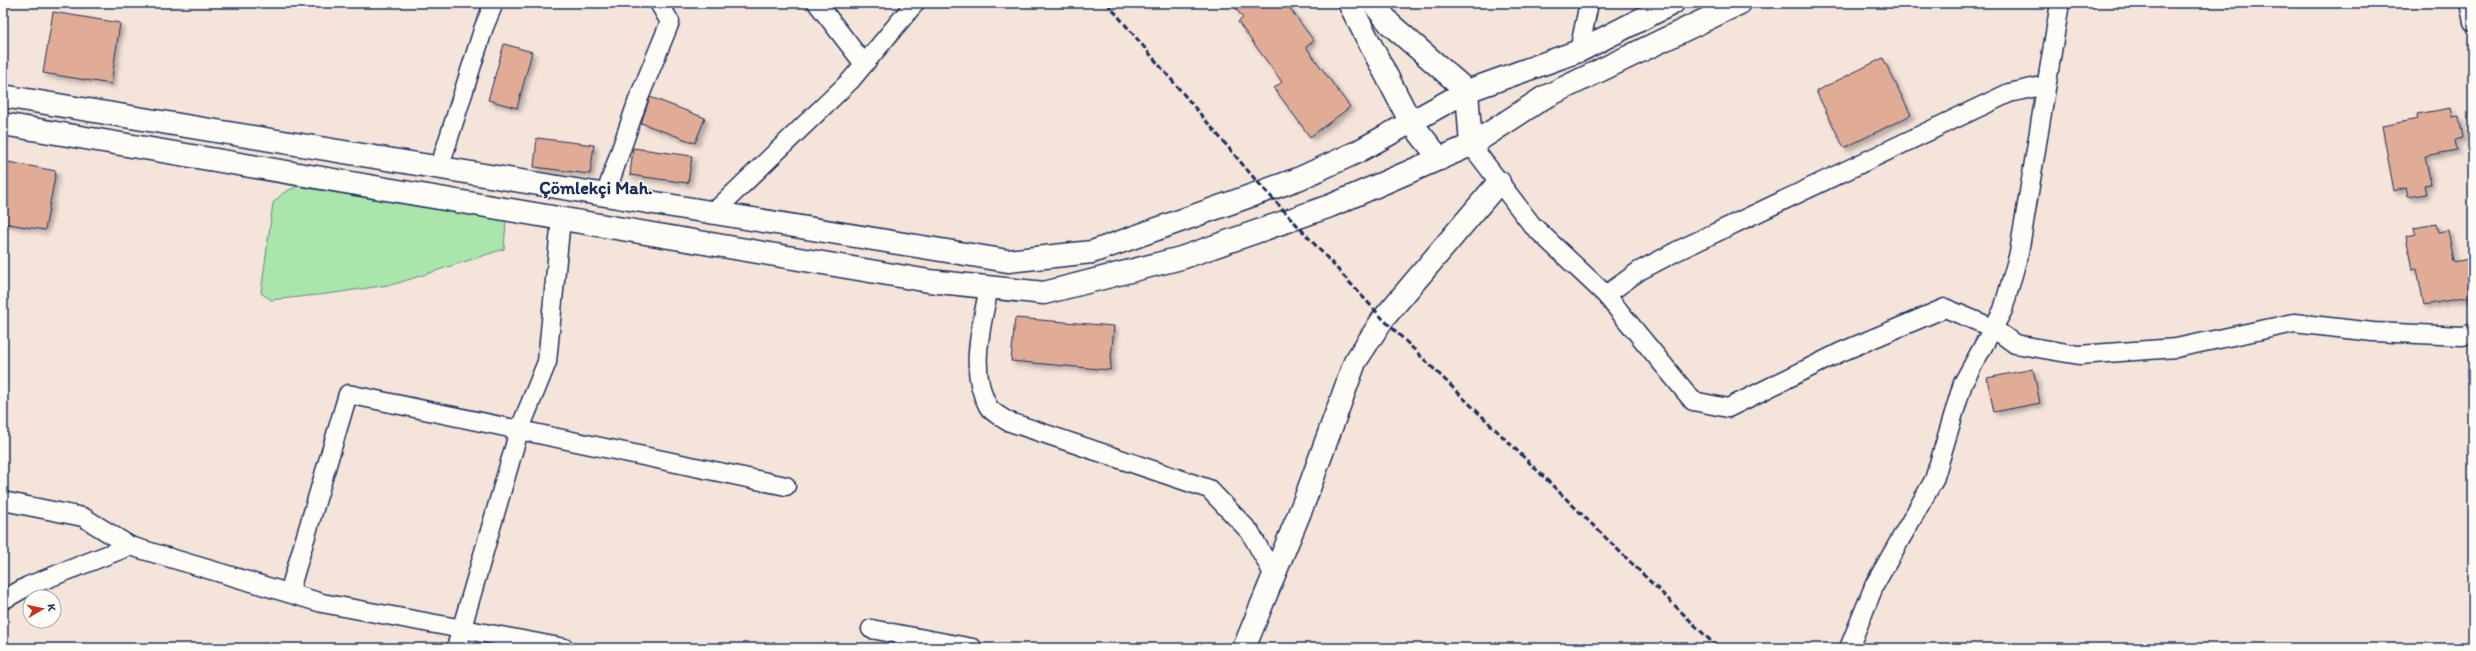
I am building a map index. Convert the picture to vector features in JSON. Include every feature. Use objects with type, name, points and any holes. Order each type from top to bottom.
[{"type":"main road","points":[[1349,3],[1410,121],[1440,159]]},
{"type":"main road","points":[[1373,3],[1390,24],[1467,91],[1471,145]]},
{"type":"main road","points":[[3,96],[712,214],[1008,261],[1092,252],[1220,209],[1298,179],[1357,152],[1410,121],[1467,91],[1579,51],[1673,3]]},
{"type":"main road","points":[[3,124],[929,281],[1044,293],[1181,258],[1330,206],[1471,145],[1542,98],[1740,3]]},
{"type":"main road","points":[[1244,648],[1304,502],[1355,362],[1383,319],[1499,182]]},
{"type":"street","points":[[439,169],[484,27],[494,3]]},
{"type":"street","points":[[605,196],[638,100],[670,22],[659,3]]},
{"type":"street","points":[[817,3],[864,64]]},
{"type":"street","points":[[712,214],[851,80],[915,3]]},
{"type":"street","points":[[1579,51],[1589,3]]},
{"type":"street","points":[[1849,648],[1875,584],[1934,480],[1963,383],[2003,310],[2019,252],[2060,3]]},
{"type":"street","points":[[2469,3],[2473,22]]},
{"type":"street","points":[[1606,295],[1639,271],[1677,250],[2009,93],[2046,85]]},
{"type":"street","points":[[1471,145],[1532,225],[1606,295],[1693,401],[1728,408],[1841,352],[1945,308],[1993,328],[2015,344],[2079,355],[2176,348],[2294,323],[2374,332],[2463,336],[2473,334]]},
{"type":"street","points":[[456,648],[519,431],[547,362],[562,219]]},
{"type":"street","points":[[989,287],[978,351],[980,383],[988,407],[1007,421],[1209,490],[1250,532],[1274,575]]},
{"type":"street","points":[[289,593],[348,394],[786,486]]},
{"type":"street","points":[[3,501],[82,517],[130,546],[322,603],[565,648]]},
{"type":"street","points":[[3,600],[28,586],[130,546]]},
{"type":"street","points":[[871,629],[973,648]]},
{"type":"green space","points":[[298,186],[506,221],[504,249],[395,284],[327,294],[271,300],[261,293],[273,203],[283,193]]},
{"type":"building","points":[[1232,3],[1286,3],[1314,41],[1306,47],[1350,107],[1310,137],[1274,88],[1282,82],[1238,22],[1243,18]]},
{"type":"building","points":[[53,12],[120,23],[111,84],[43,73]]},
{"type":"building","points":[[504,44],[532,52],[517,108],[488,100]]},
{"type":"building","points":[[1883,58],[1911,115],[1844,148],[1816,91]]},
{"type":"building","points":[[650,97],[705,118],[695,143],[641,123]]},
{"type":"building","points":[[2451,108],[2453,117],[2459,116],[2463,138],[2455,140],[2457,150],[2425,156],[2431,184],[2424,185],[2426,194],[2408,197],[2406,188],[2394,191],[2382,126],[2418,119],[2417,114]]},
{"type":"building","points":[[537,138],[594,145],[590,174],[534,167]]},
{"type":"building","points":[[633,148],[692,156],[688,183],[630,175]]},
{"type":"building","points":[[3,161],[56,171],[45,230],[3,223]]},
{"type":"building","points":[[2436,224],[2438,232],[2448,230],[2454,262],[2473,258],[2473,296],[2424,305],[2417,269],[2412,270],[2406,236],[2415,234],[2414,228]]},
{"type":"building","points":[[1015,318],[1114,326],[1110,370],[1011,361]]},
{"type":"building","points":[[2033,369],[2040,403],[1994,412],[1987,378]]},
{"type":"railway","points":[[1107,3],[1254,178],[1383,319],[1718,648]]},
{"type":"district","name":"Çömlekçi Mah.","points":[[596,188]]}]
